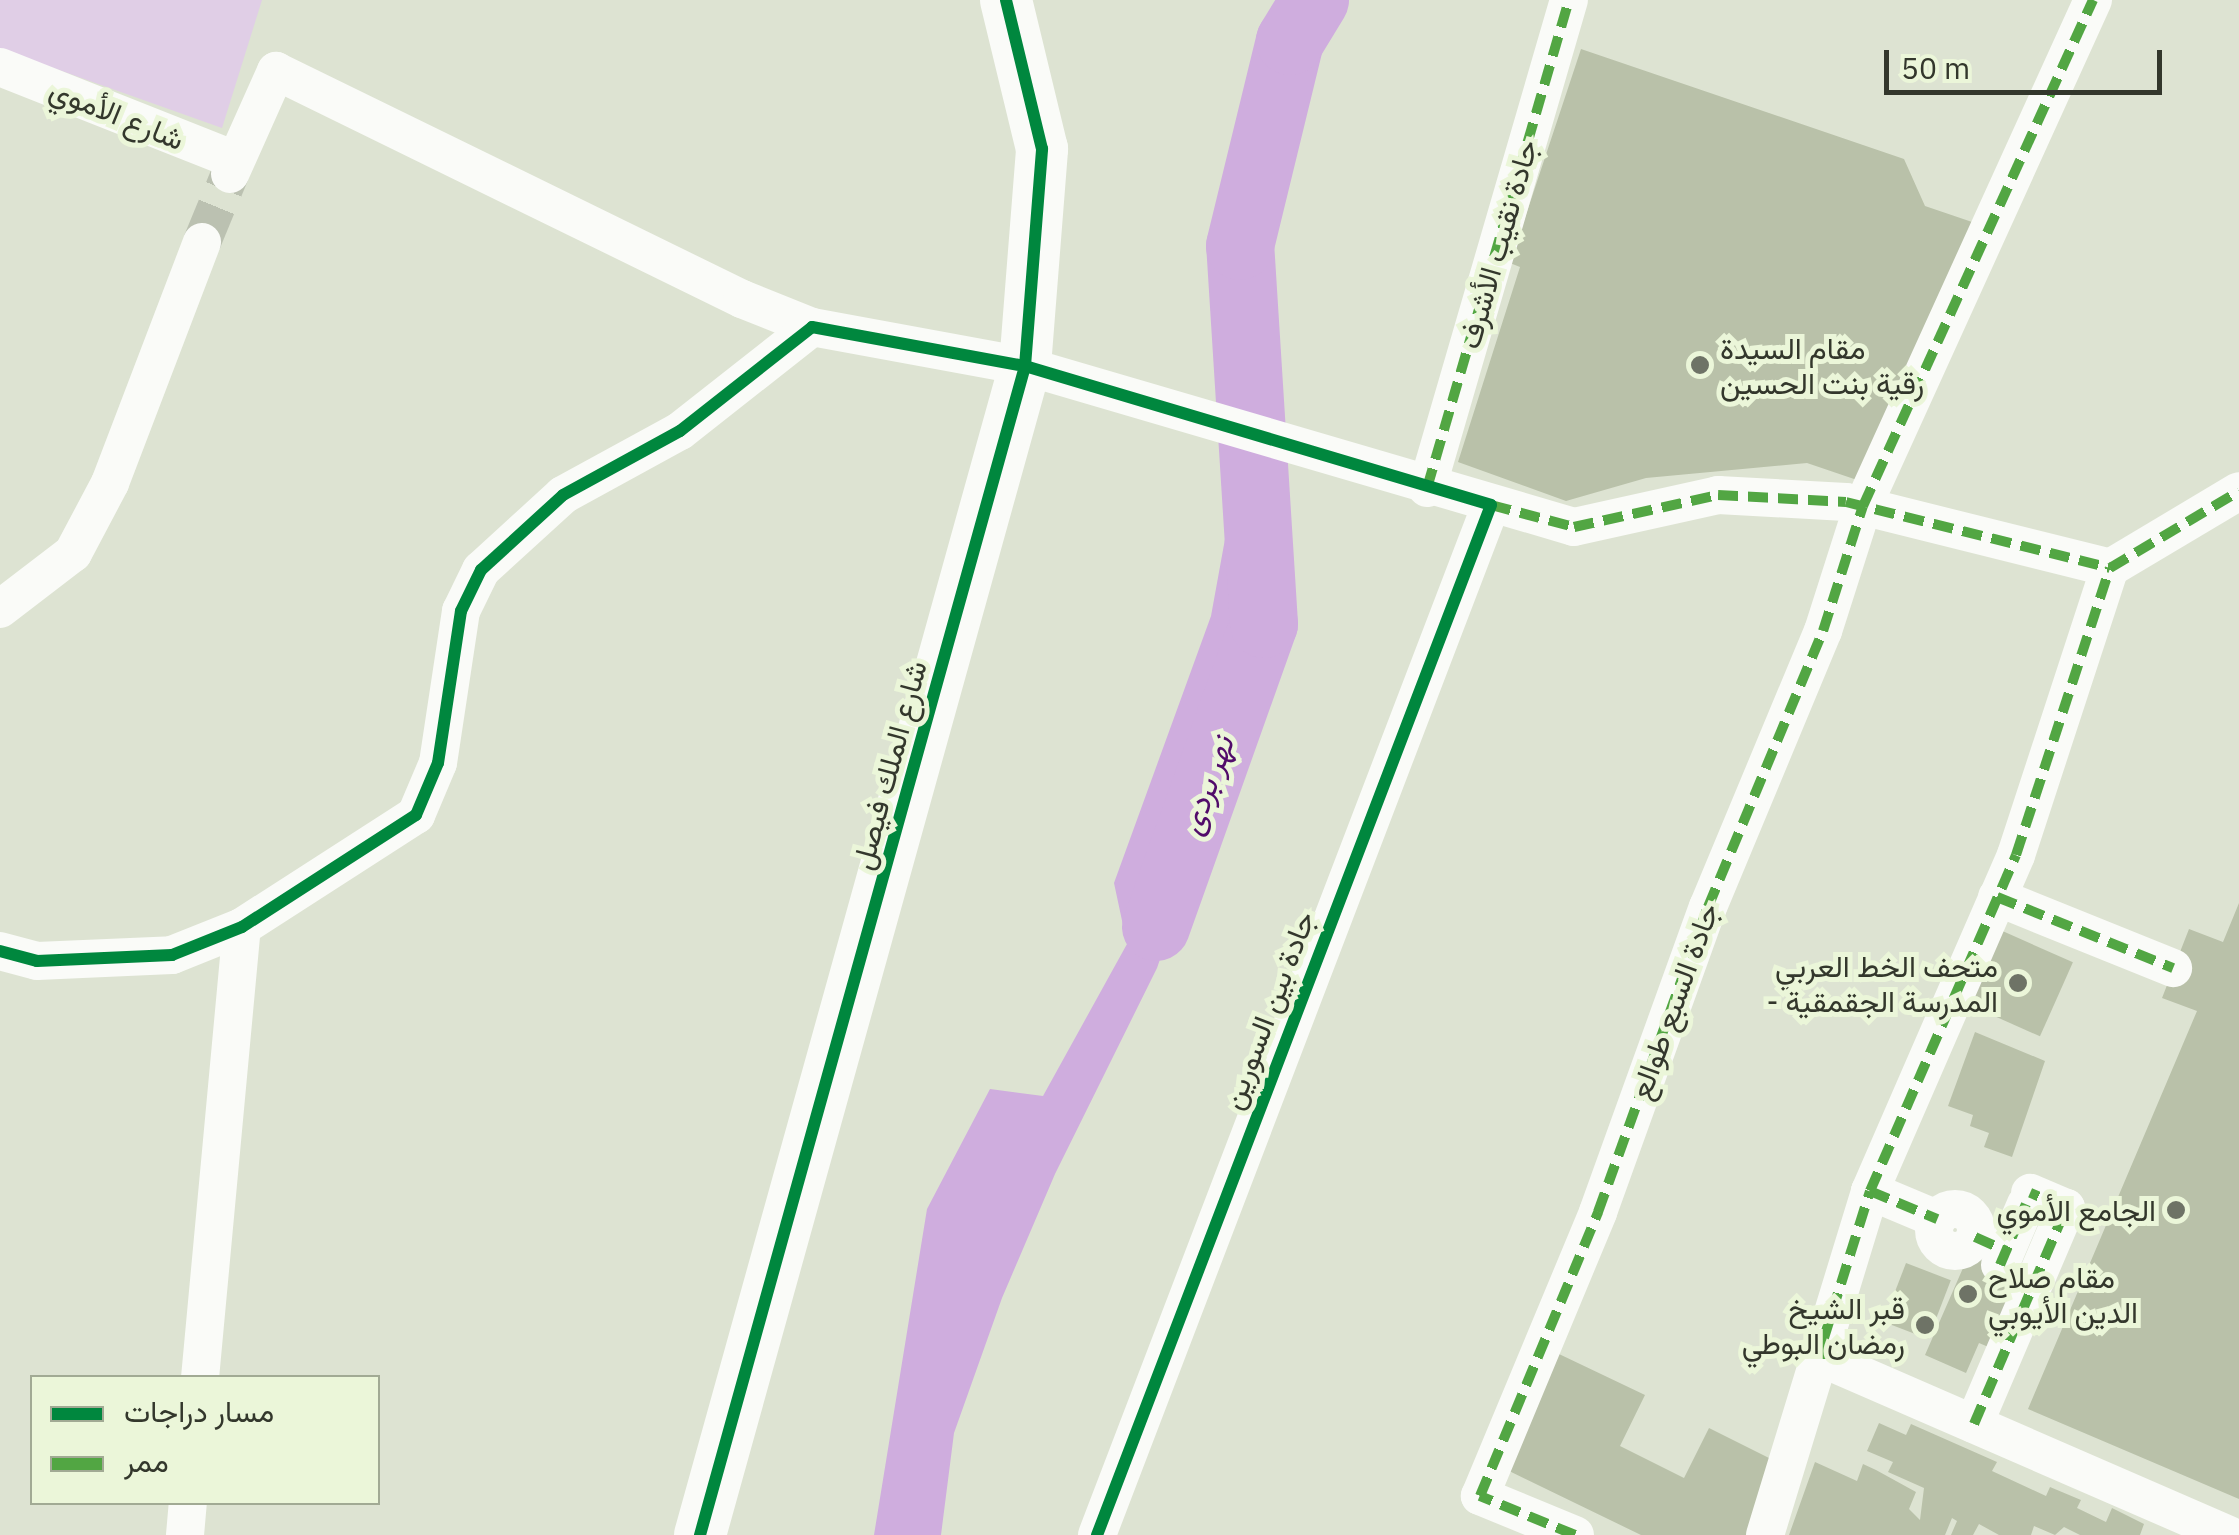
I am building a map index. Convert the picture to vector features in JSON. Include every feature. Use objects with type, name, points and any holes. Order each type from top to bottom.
[{"type":"street","name":"جادة نقيب الأشرف","points":[[1427,488],[1569,0]]},
{"type":"street","name":"جادة السبع طوالع","points":[[1575,1535],[1480,1496],[1598,1212],[1708,907],[1823,631],[1863,506],[2093,0]]},
{"type":"street","name":"شارع الملك فيصل","points":[[700,1535],[1025,366],[1042,149],[1014,7]]},
{"type":"street","name":"شارع الأموي","points":[[0,67],[232,167],[276,71],[742,299],[812,327]]},
{"type":"street","points":[[0,609],[73,554],[110,483],[202,242]]},
{"type":"street","points":[[0,952],[38,961],[172,955],[242,927],[416,816],[438,763],[461,611],[481,570],[563,495],[680,431],[812,327],[1025,366],[1427,488],[1574,527],[1718,495],[1863,506],[2110,568]]},
{"type":"street","points":[[1765,1535],[1824,1359],[1823,1341],[1870,1191],[1997,897],[2110,568],[2239,491]]},
{"type":"street","name":"جادة بين السورين","points":[[1097,1535],[1491,505]]},
{"type":"street","points":[[1997,897],[2173,968]]},
{"type":"street","points":[[200,1375],[242,927]]},
{"type":"street","points":[[1870,1191],[1936,1219],[1936,1239],[1946,1248],[1959,1250],[1994,1251],[2028,1199],[2066,1208],[1974,1424]]},
{"type":"street","points":[[1824,1359],[2228,1535]]},
{"type":"street","points":[[185,1535],[188,1505]]},
{"type":"shaded area","points":[[0,0],[262,0],[222,128],[0,49]]},
{"type":"water","points":[[1257,522],[1264,624],[1187,839],[1188,878],[1157,968],[1055,1174],[1002,1298],[954,1433],[941,1535],[874,1535],[927,1209],[990,1089],[1043,1096],[1127,944],[1114,883],[1211,616],[1225,539]]},
{"type":"building","name":"مقام السيدة رقية بنت الحسين","points":[[1581,49],[1904,159],[1925,206],[1975,223],[1860,481],[1807,463],[1646,478],[1566,501],[1458,462],[1520,267],[1510,263]]},
{"type":"building","name":"الجامع الأموي","points":[[2239,903],[2239,1499],[2028,1409],[2197,1011],[2162,998],[2189,929],[2223,942]]},
{"type":"building","name":"متحف الخط العربي - المدرسة الجقمقية","points":[[1998,929],[2073,962],[2040,1036],[1965,1003]]},
{"type":"building","points":[[1975,1032],[2045,1061],[2012,1157],[1984,1147],[1989,1133],[1970,1126],[1973,1115],[1948,1106]]},
{"type":"building","points":[[1970,1252],[2030,1278],[1998,1351],[1979,1343],[1966,1373],[1925,1355]]},
{"type":"building","points":[[1906,1263],[1951,1280],[1928,1339],[1883,1322]]},
{"type":"building","points":[[1559,1354],[1645,1395],[1620,1446],[1684,1478],[1709,1428],[1781,1464],[1746,1535],[1641,1535],[1503,1468]]},
{"type":"building","points":[[1879,1423],[1906,1435],[1911,1424],[1997,1462],[1992,1471],[2046,1496],[2050,1487],[2081,1500],[2077,1508],[2106,1522],[2112,1508],[2144,1524],[2140,1535],[2080,1535],[2064,1527],[2055,1535],[2034,1526],[2031,1535],[1999,1535],[1979,1524],[1973,1535],[1951,1535],[1957,1521],[1952,1518],[1945,1535],[1789,1535],[1815,1462],[1857,1481],[1863,1464],[1916,1492],[1909,1509],[1920,1520],[1924,1488],[1888,1472],[1893,1462],[1867,1451]]},
{"type":"waterway","name":"نهر بردى","points":[[1156,927],[1264,624],[1240,246],[1290,41],[1315,0]]},
{"type":"tunnel","points":[[202,242],[230,174]]},
{"type":"marked path","points":[[1427,488],[1569,0]]},
{"type":"marked path","points":[[1575,1535],[1480,1496],[1598,1212],[1708,907],[1823,631],[1863,506],[2093,0]]},
{"type":"marked path","points":[[1824,1359],[1823,1341],[1870,1191],[2016,855],[2110,568],[2239,491]]},
{"type":"marked path","points":[[1491,505],[1574,527],[1718,495],[1846,502],[2110,568]]},
{"type":"marked path","points":[[1997,897],[2173,968]]},
{"type":"marked path","points":[[1870,1191],[1937,1219]]},
{"type":"marked path","points":[[1974,1424],[2066,1208],[2030,1193]]},
{"type":"marked path","points":[[2000,1265],[2026,1204]]},
{"type":"marked path","points":[[1975,1237],[2006,1251]]},
{"type":"cycle path","points":[[700,1535],[1025,366],[1042,149],[1006,0]]},
{"type":"cycle path","points":[[0,951],[37,961],[172,955],[242,927],[416,815],[438,763],[461,611],[481,570],[563,495],[680,431],[812,327],[1025,366],[1491,505],[1097,1535]]},
{"type":"place","name":"مقام السيدة رقية بنت الحسين","points":[[1700,365]]},
{"type":"place","name":"متحف الخط العربي - المدرسة الجقمقية","points":[[2018,983]]},
{"type":"place","name":"الجامع الأموي","points":[[2176,1210]]},
{"type":"place","name":"مقام صلاح الدين الأيوبي","points":[[1968,1294]]},
{"type":"place","name":"قبر الشيخ رمضان البوطي","points":[[1925,1325]]}]
